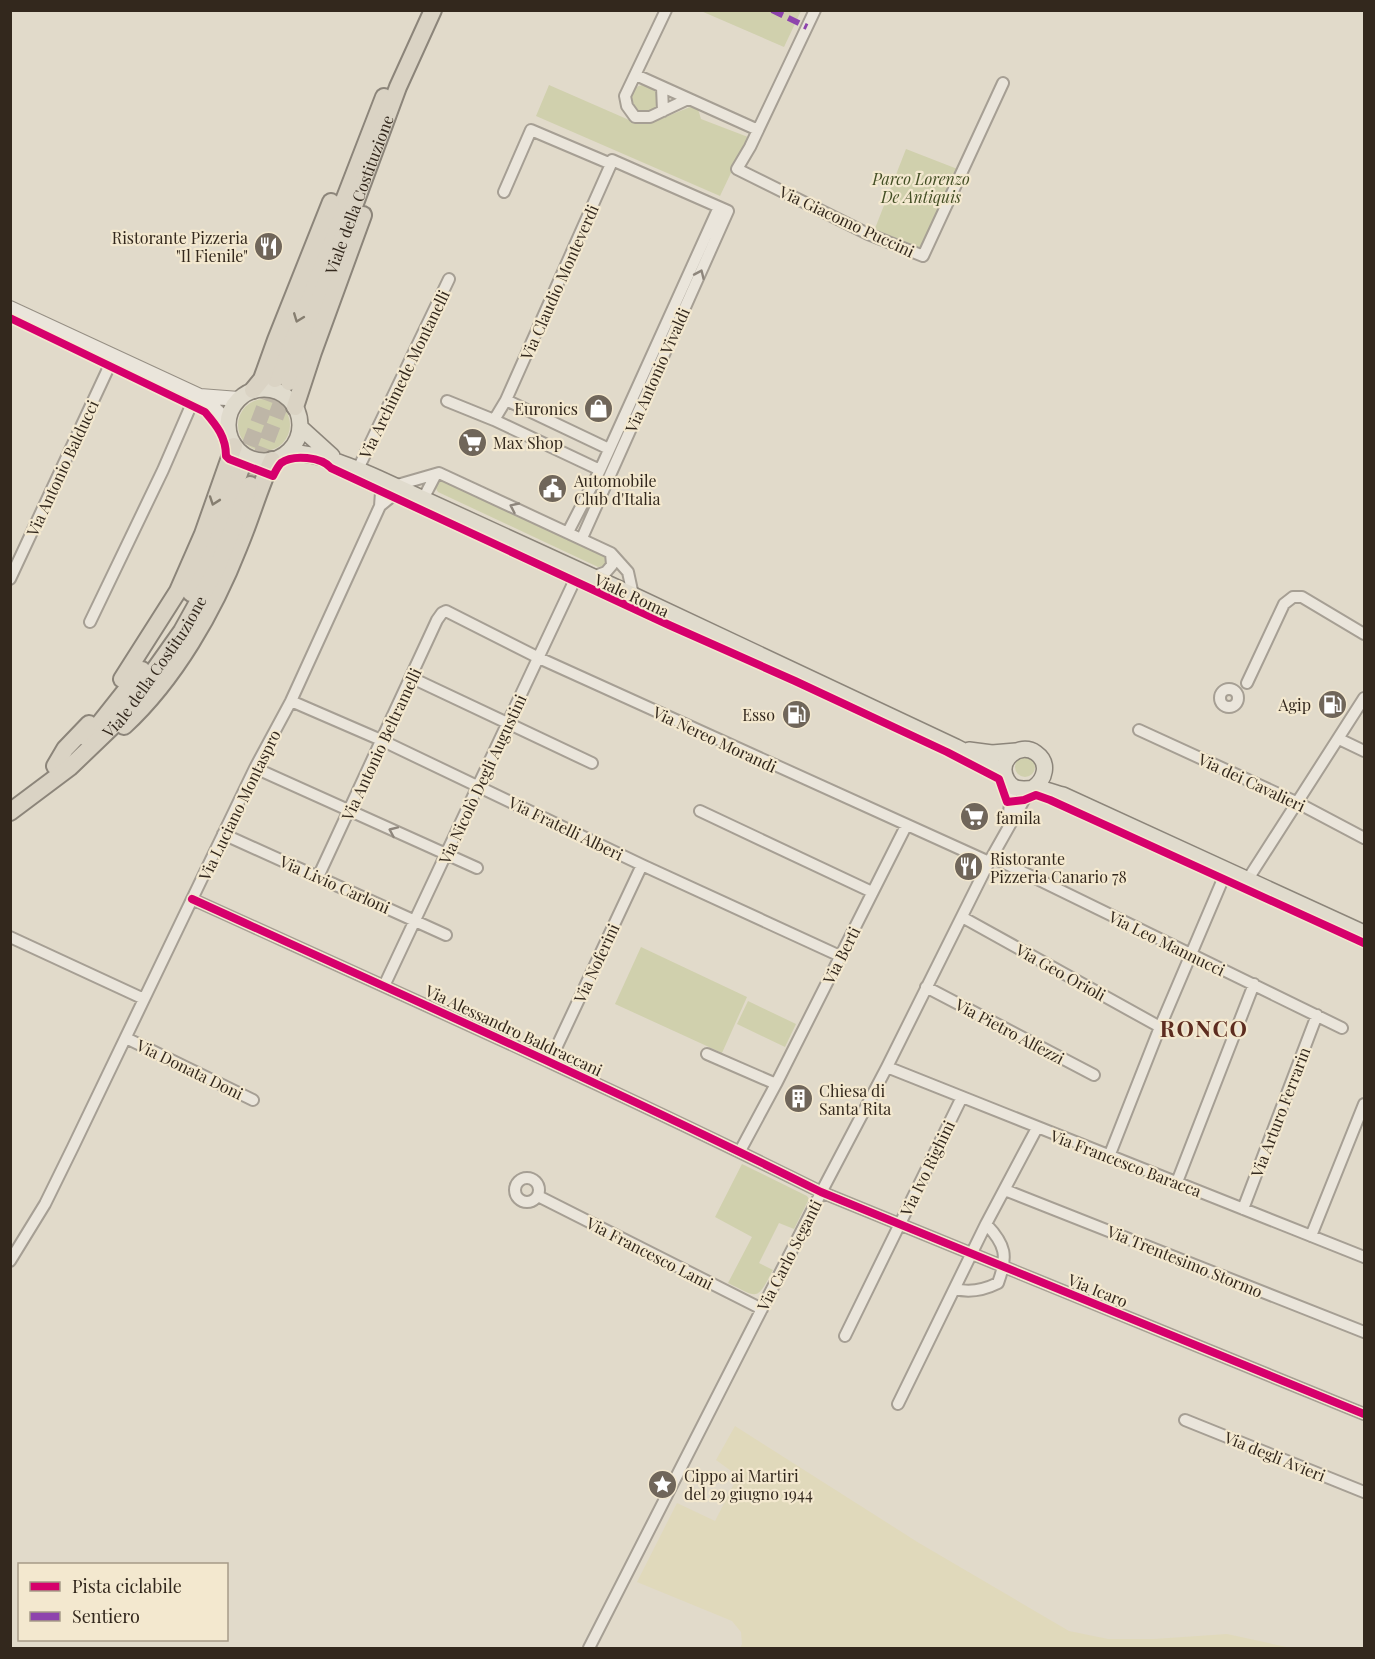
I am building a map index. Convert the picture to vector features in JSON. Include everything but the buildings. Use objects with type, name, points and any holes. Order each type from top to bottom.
[{"type":"highway","name":"Viale della Costituzione","points":[[282,381],[421,10]]},
{"type":"highway","name":"Viale della Costituzione","points":[[380,122],[433,10]]},
{"type":"highway","points":[[254,390],[262,379],[343,171],[380,122]]},
{"type":"highway","points":[[295,407],[371,196],[380,122]]},
{"type":"highway","points":[[234,446],[203,534],[178,591],[142,650],[98,714],[65,749],[63,767],[89,761],[145,706],[172,669],[212,607],[239,547],[272,460]]},
{"type":"highway","name":"Viale della Costituzione","points":[[10,799],[63,767],[141,671],[180,617],[211,550],[241,468]]},
{"type":"highway","name":"Viale della Costituzione","points":[[10,812],[119,720],[182,631],[217,568],[250,485]]},
{"type":"main road","points":[[10,308],[198,395],[228,422]]},
{"type":"main road","points":[[254,390],[277,391],[288,398],[299,417],[299,436],[288,452],[272,460],[251,459],[242,454],[230,439],[228,422],[233,406],[239,399],[254,390]]},
{"type":"main road","points":[[198,395],[239,399]]},
{"type":"main road","name":"Viale Roma","points":[[300,427],[337,460]]},
{"type":"main road","name":"Viale Roma","points":[[288,452],[313,454],[337,460],[358,469],[633,595],[1004,772]]},
{"type":"main road","name":"Viale Roma","points":[[957,748],[992,753],[1017,751]]},
{"type":"main road","points":[[1081,803],[1055,782],[1035,752],[1017,751],[1006,759],[1004,772],[1024,788],[1051,791],[1081,803],[1365,933]]},
{"type":"main road","points":[[1024,788],[1042,780],[1045,767]]},
{"type":"street","points":[[666,10],[625,96],[627,106],[638,118],[650,117],[688,99]]},
{"type":"street","name":"Via Giacomo Puccini","points":[[815,10],[758,130],[736,170],[868,234],[922,256],[1003,83]]},
{"type":"street","points":[[636,75],[758,130]]},
{"type":"street","points":[[662,87],[663,111]]},
{"type":"street","points":[[504,192],[531,130],[611,164],[612,160],[719,207]]},
{"type":"street","name":"Via Claudio Monteverdi","points":[[494,420],[506,400],[611,164]]},
{"type":"street","name":"Via Antonio Vivaldi","points":[[568,531],[600,470],[719,207],[729,211],[582,538]]},
{"type":"street","name":"Via Archimede Montanelli","points":[[358,469],[449,279]]},
{"type":"street","name":"Via Antonio Balducci","points":[[10,579],[114,356]]},
{"type":"street","points":[[90,622],[198,395]]},
{"type":"street","points":[[506,400],[609,449]]},
{"type":"street","points":[[447,401],[494,420],[600,470]]},
{"type":"street","points":[[380,506],[401,489],[439,473],[568,531],[611,553],[628,572],[633,595]]},
{"type":"street","points":[[423,499],[436,474]]},
{"type":"street","name":"Via Luciano Montaspro","points":[[10,1261],[45,1204],[255,768],[291,701],[380,506],[381,492],[378,478]]},
{"type":"street","points":[[586,574],[606,572],[612,565],[611,553]]},
{"type":"street","name":"Via Nicolò Degli Augustini","points":[[384,986],[538,658],[586,574]]},
{"type":"street","points":[[1237,695],[1247,683],[1284,604],[1293,597],[1302,597],[1365,634]]},
{"type":"street","name":"Via Nereo Morandi","points":[[444,612],[451,613],[538,658],[906,826],[990,860]]},
{"type":"street","name":"Via Antonio Beltramelli","points":[[318,877],[437,620],[444,612]]},
{"type":"street","points":[[412,678],[592,763]]},
{"type":"street","points":[[1248,879],[1365,698]]},
{"type":"street","name":"Via Fratelli Alberi","points":[[291,701],[478,785],[642,865],[840,956]]},
{"type":"street","name":"Via dei Cavalieri","points":[[1139,729],[1296,802],[1365,838]]},
{"type":"street","points":[[1339,739],[1365,751]]},
{"type":"street","points":[[255,768],[477,868]]},
{"type":"street","name":"Via Carlo Seganti","points":[[589,1648],[887,1067],[1006,830],[1010,814],[1024,788]]},
{"type":"street","points":[[700,811],[872,892]]},
{"type":"street","name":"Via Berti","points":[[740,1151],[906,826]]},
{"type":"street","name":"Via Livio Carloni","points":[[223,834],[446,935]]},
{"type":"street","name":"Via Leo Mannucci","points":[[990,860],[1254,984],[1342,1028]]},
{"type":"street","name":"Via Noferini","points":[[550,1061],[642,865]]},
{"type":"street","points":[[1110,1154],[1160,1027],[1223,879]]},
{"type":"street","name":"Via Alessandro Baldraccani","points":[[192,899],[550,1061],[821,1192]]},
{"type":"street","name":"Via Geo Orioli","points":[[962,917],[1160,1027]]},
{"type":"street","points":[[10,937],[144,999]]},
{"type":"street","points":[[1177,1182],[1254,984]]},
{"type":"street","name":"Via Pietro Alfezzi","points":[[926,987],[1094,1076]]},
{"type":"street","name":"Via Arturo Ferrarin","points":[[1243,1209],[1317,1015]]},
{"type":"street","name":"Via Donata Doni","points":[[126,1038],[254,1100]]},
{"type":"street","points":[[706,1054],[776,1084]]},
{"type":"street","name":"Via Francesco Baracca","points":[[887,1067],[1365,1257]]},
{"type":"street","name":"Via Ivo Righini","points":[[845,1336],[962,1097]]},
{"type":"street","points":[[1311,1236],[1365,1104]]},
{"type":"street","points":[[898,1404],[986,1224],[1037,1128]]},
{"type":"street","name":"Via Trentesimo Stormo","points":[[1005,1190],[1365,1332]]},
{"type":"street","name":"Via Icaro","points":[[821,1192],[1365,1414]]},
{"type":"street","name":"Via Francesco Lami","points":[[538,1196],[762,1309]]},
{"type":"street","points":[[955,1289],[965,1292],[986,1289],[998,1283],[1005,1266],[1005,1253],[998,1237],[986,1224]]},
{"type":"street","name":"Via degli Avieri","points":[[1185,1420],[1363,1488]]},
{"type":"shaded area","points":[[735,1426],[919,1543],[1069,1631],[1108,1639],[1154,1639],[1227,1634],[1291,1648],[740,1648],[741,1632],[732,1621],[637,1582],[677,1503],[715,1521],[738,1476],[716,1460]]},
{"type":"green space","points":[[701,11],[801,11],[784,47]]},
{"type":"green space","points":[[549,85],[636,123],[651,123],[690,107],[698,109],[701,119],[748,137],[720,196],[536,116]]},
{"type":"green space","points":[[644,85],[654,89],[658,99],[654,109],[644,113],[634,109],[630,99],[634,89]]},
{"type":"green space","name":"Parco Lorenzo De Antiquis","points":[[906,149],[960,170],[921,251],[874,231]]},
{"type":"green space","points":[[259,399],[269,399],[283,406],[290,425],[283,444],[269,451],[259,451],[249,447],[242,440],[238,430],[238,420],[242,410],[249,403]]},
{"type":"green space","points":[[440,480],[445,480],[603,554],[607,557],[607,563],[598,567],[438,492],[435,487]]},
{"type":"green space","points":[[1025,757],[1032,760],[1035,767],[1032,774],[1025,777],[1018,774],[1015,767],[1018,760]]},
{"type":"green space","points":[[641,947],[747,997],[722,1053],[615,1004]]},
{"type":"green space","points":[[748,1001],[796,1024],[785,1047],[737,1024]]},
{"type":"green space","points":[[742,1164],[809,1199],[794,1229],[779,1223],[759,1263],[773,1270],[763,1288],[756,1294],[751,1294],[728,1283],[752,1237],[715,1217]]},
{"type":"tunnel","points":[[241,468],[275,379]]},
{"type":"tunnel","points":[[250,485],[289,382]]},
{"type":"marked path","points":[[772,10],[807,27]]},
{"type":"cycle path","points":[[10,318],[205,412],[220,432],[226,456],[229,459],[273,476],[280,464],[286,460],[307,458],[321,461],[331,468],[947,752],[999,779],[1007,802],[1024,800],[1036,795],[1050,800],[1364,943]]},
{"type":"cycle path","points":[[192,899],[587,1079],[821,1192],[1364,1414]]},
{"type":"place","name":"Ristorante Pizzeria \"Il Fienile\"","points":[[269,246]]},
{"type":"place","name":"Euronics","points":[[599,408]]},
{"type":"place","name":"Max Shop","points":[[472,442]]},
{"type":"place","name":"Automobile Club d'Italia","points":[[553,489]]},
{"type":"place","name":"Agip","points":[[1332,704]]},
{"type":"place","name":"Esso","points":[[796,714]]},
{"type":"place","name":"famila","points":[[975,817]]},
{"type":"place","name":"Ristorante Pizzeria Canario 78","points":[[969,867]]},
{"type":"place","name":"Chiesa di Santa Rita","points":[[798,1099]]},
{"type":"place","name":"Cippo ai Martiri del 29 giugno 1944","points":[[663,1484]]},
{"type":"district","name":"RONCO","points":[[1204,1028]]}]
